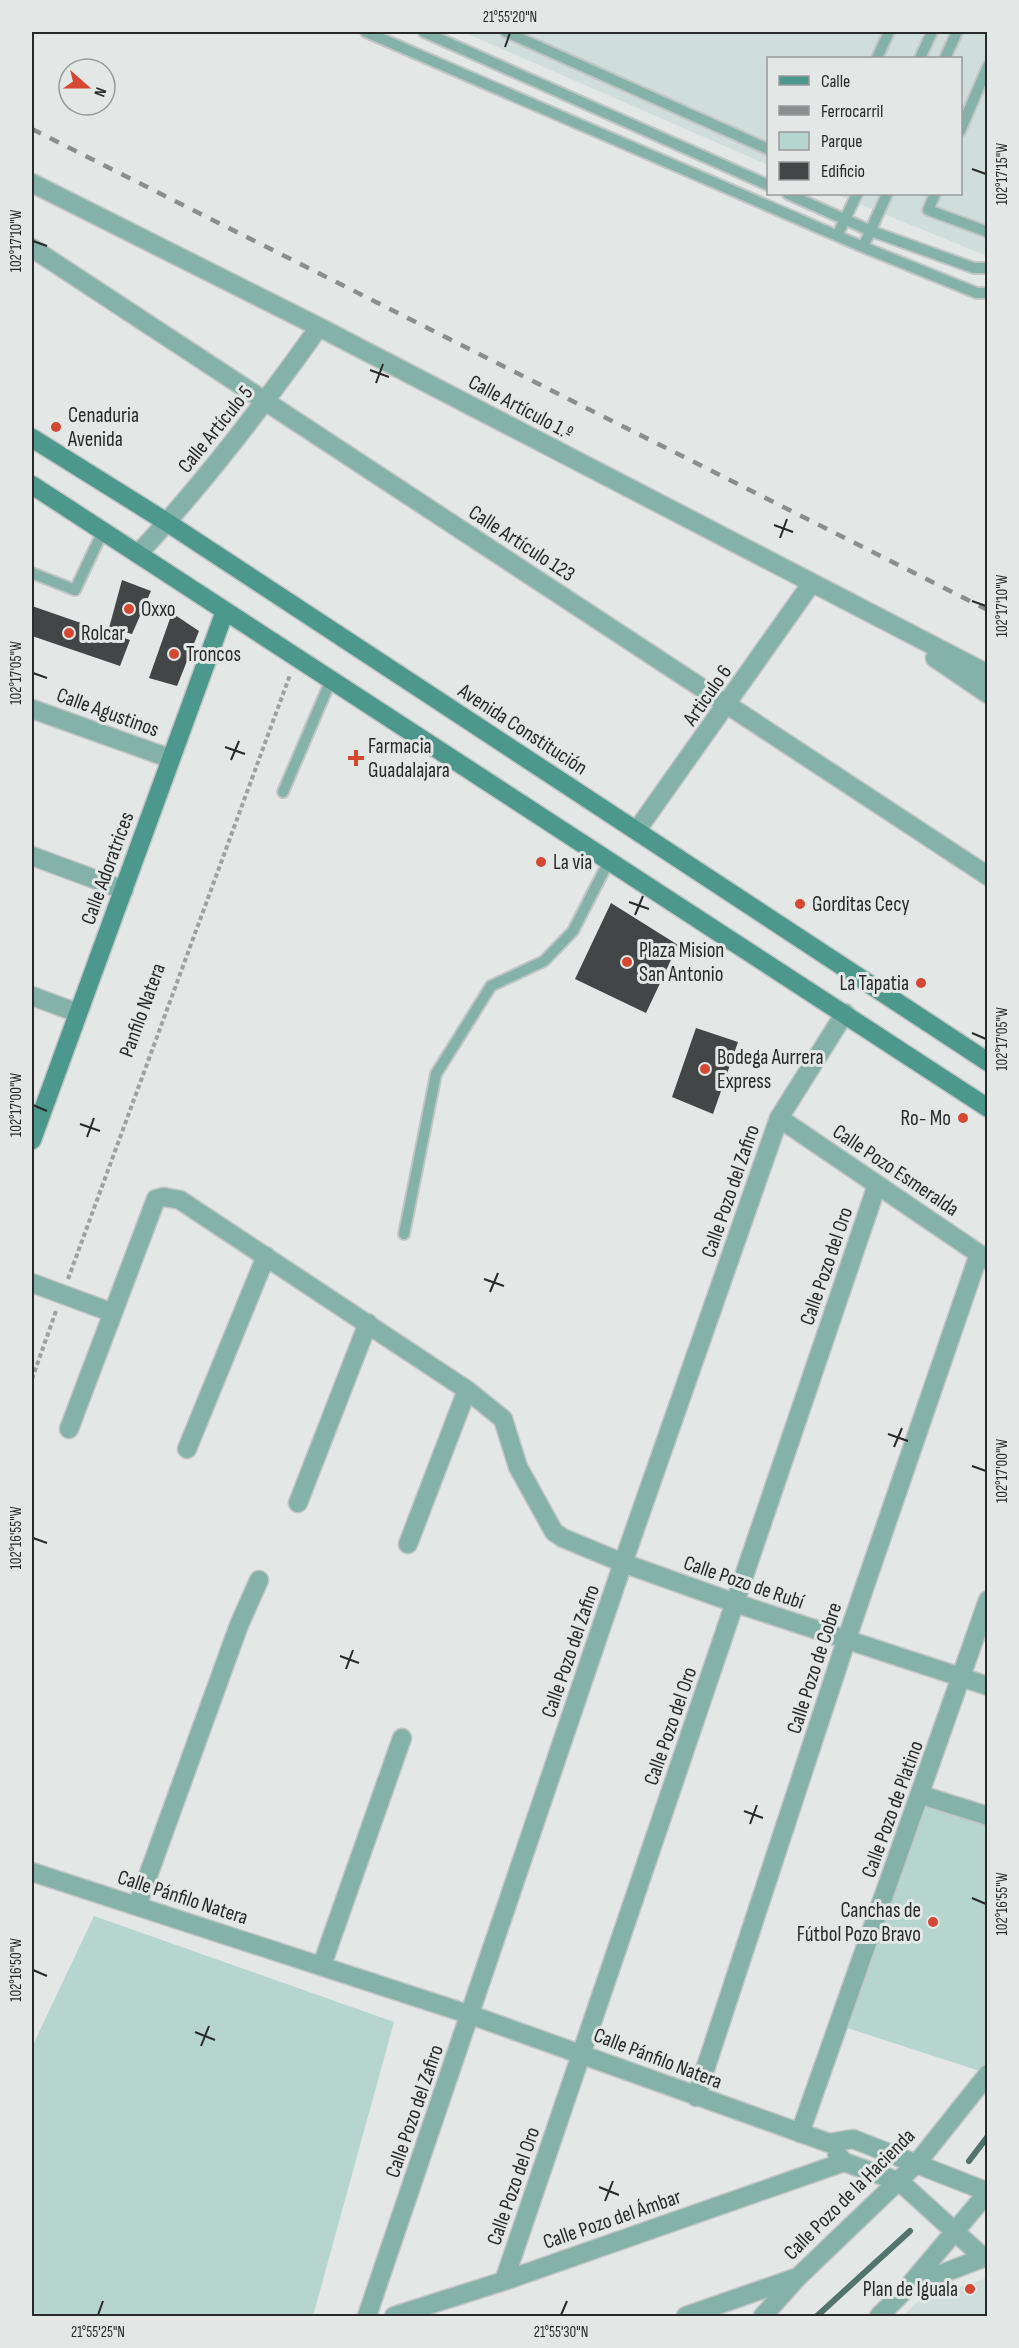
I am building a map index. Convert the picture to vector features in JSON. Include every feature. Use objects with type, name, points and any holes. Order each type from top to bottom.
[{"type":"main road","name":"Avenida Constitución","points":[[32,438],[168,523],[987,1062]]},
{"type":"main road","points":[[32,484],[846,1013],[987,1108]]},
{"type":"main road","name":"Calle Adoratrices","points":[[32,1140],[124,890],[169,758],[225,611]]},
{"type":"street","name":"Calle Artículo 1.º","points":[[32,183],[319,327],[987,674]]},
{"type":"street","name":"Calle Artículo 123","points":[[32,248],[265,404],[729,704],[987,876]]},
{"type":"street","name":"Calle Artículo 5","points":[[138,554],[168,523],[265,404],[319,327]]},
{"type":"street","name":"Articulo 6","points":[[637,830],[729,704],[811,584]]},
{"type":"street","points":[[876,618],[987,694]]},
{"type":"street","name":"Calle Agustinos","points":[[32,709],[169,758]]},
{"type":"street","points":[[32,856],[124,890]]},
{"type":"street","points":[[32,996],[78,1013]]},
{"type":"street","name":"Calle Pozo del Zafiro","points":[[367,2316],[623,1563],[779,1118],[846,1013]]},
{"type":"street","name":"Calle Pozo Esmeralda","points":[[779,1118],[983,1257]]},
{"type":"street","name":"Calle Pozo del Oro","points":[[504,2281],[877,1185]]},
{"type":"street","name":"Calle Pozo de Rubí","points":[[113,1313],[156,1199],[164,1197],[180,1200],[467,1390],[503,1419],[518,1467],[554,1532],[582,1547],[735,1603],[987,1686]]},
{"type":"street","points":[[187,1449],[266,1256]]},
{"type":"street","name":"Calle Pozo de Cobre","points":[[696,2097],[846,1641],[983,1257]]},
{"type":"street","points":[[32,1283],[113,1313],[69,1429]]},
{"type":"street","points":[[298,1503],[368,1323]]},
{"type":"street","points":[[408,1544],[467,1390]]},
{"type":"street","points":[[137,1906],[239,1625],[259,1580]]},
{"type":"street","name":"Calle Pozo de Platino","points":[[800,2133],[921,1795],[987,1600]]},
{"type":"street","points":[[322,1965],[402,1738]]},
{"type":"street","points":[[921,1795],[987,1816]]},
{"type":"street","name":"Calle Pánfilo Natera","points":[[32,1872],[471,2015],[829,2143],[853,2139]]},
{"type":"street","name":"Calle Pozo de la Hacienda","points":[[763,2316],[797,2278],[900,2182],[987,2074]]},
{"type":"street","points":[[844,2162],[853,2139],[987,2192],[908,2287],[879,2316]]},
{"type":"street","points":[[829,2143],[844,2162],[900,2182],[985,2257],[908,2287]]},
{"type":"street","name":"Calle Pozo del Ámbar","points":[[394,2316],[504,2281],[844,2162]]},
{"type":"street","points":[[686,2316],[797,2278]]},
{"type":"lane","points":[[366,32],[863,247],[977,292],[987,293]]},
{"type":"lane","points":[[424,32],[767,185]]},
{"type":"lane","points":[[506,32],[767,149]]},
{"type":"lane","points":[[877,57],[889,32]]},
{"type":"lane","points":[[920,57],[932,32]]},
{"type":"lane","points":[[945,57],[957,32]]},
{"type":"lane","points":[[962,126],[987,66]]},
{"type":"lane","points":[[790,195],[871,231],[974,268],[987,268]]},
{"type":"lane","points":[[837,236],[857,195]]},
{"type":"lane","points":[[863,247],[887,195]]},
{"type":"lane","points":[[935,195],[928,210],[987,232]]},
{"type":"lane","points":[[32,573],[75,590],[103,531]]},
{"type":"lane","points":[[283,792],[331,680]]},
{"type":"lane","points":[[404,1234],[436,1074],[491,986],[544,961],[573,931],[609,861]]},
{"type":"path","name":"Panfilo Natera","points":[[32,1379],[297,657]]},
{"type":"shaded area","points":[[463,32],[987,32],[987,256],[837,195],[962,195],[962,57],[767,57],[767,165]]},
{"type":"shaded area","name":"Plan de Iguala","points":[[987,2278],[987,2316],[903,2316],[919,2300]]},
{"type":"green space","name":"Canchas de Fútbol Pozo Bravo","points":[[922,1797],[987,1818],[986,2073],[841,2026]]},
{"type":"green space","points":[[94,1916],[394,2022],[313,2316],[32,2316],[32,2047]]},
{"type":"building","name":"Oxxo","points":[[122,580],[151,591],[132,634],[109,628]]},
{"type":"building","points":[[32,606],[130,640],[120,666],[32,636]]},
{"type":"building","name":"Troncos","points":[[172,613],[199,631],[177,686],[149,678]]},
{"type":"building","name":"Plaza Mision San Antonio","points":[[611,903],[678,945],[646,1013],[575,979]]},
{"type":"building","name":"Bodega Aurrera Express","points":[[696,1028],[738,1042],[713,1114],[672,1097]]},
{"type":"waterway","points":[[969,2161],[988,2136]]},
{"type":"waterway","points":[[817,2316],[910,2231]]},
{"type":"railway","points":[[32,129],[988,610]]},
{"type":"place","name":"Cenaduria Avenida","points":[[56,427]]},
{"type":"place","name":"Oxxo","points":[[129,609]]},
{"type":"place","name":"Rolcar","points":[[69,633]]},
{"type":"place","name":"Troncos","points":[[174,654]]},
{"type":"place","name":"Farmacia Guadalajara","points":[[356,758]]},
{"type":"place","name":"La via","points":[[541,862]]},
{"type":"place","name":"Gorditas Cecy","points":[[800,904]]},
{"type":"place","name":"Plaza Mision San Antonio","points":[[627,962]]},
{"type":"place","name":"La Tapatia","points":[[921,983]]},
{"type":"place","name":"Bodega Aurrera Express","points":[[705,1069]]},
{"type":"place","name":"Ro- Mo","points":[[963,1118]]},
{"type":"place","name":"Canchas de Fútbol Pozo Bravo","points":[[933,1922]]},
{"type":"place","name":"Plan de Iguala","points":[[970,2289]]}]
